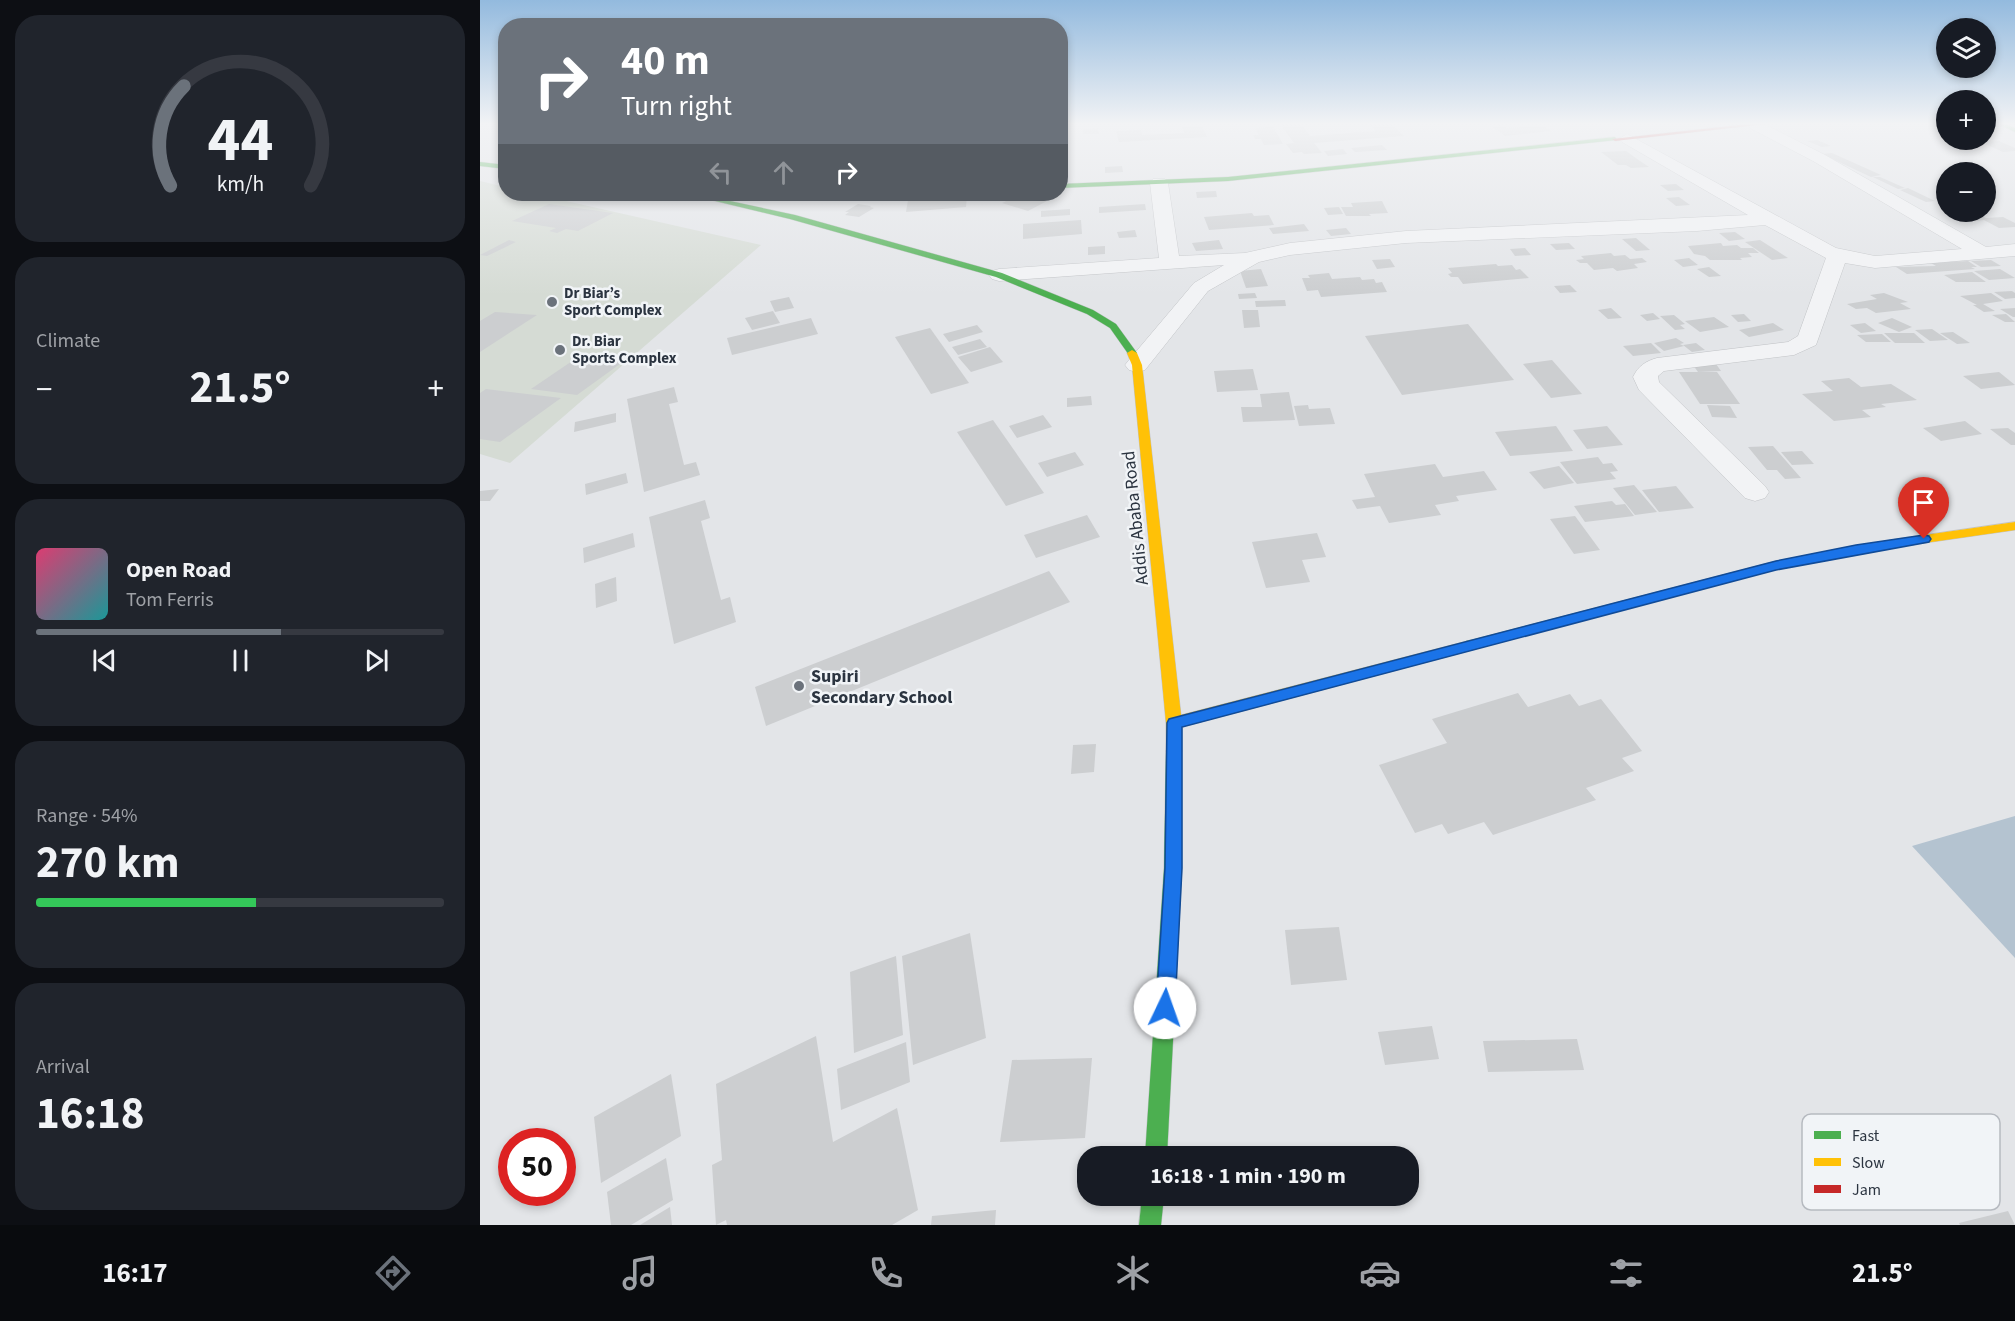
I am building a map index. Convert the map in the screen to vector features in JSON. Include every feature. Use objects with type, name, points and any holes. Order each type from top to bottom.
[{"type":"street","points":[[1068,186],[1191,181]]},
{"type":"street","points":[[1702,181],[1836,256],[1857,261],[1875,262],[2015,250]]},
{"type":"street","points":[[1859,181],[1983,253]]},
{"type":"street","points":[[1159,183],[1170,263]]},
{"type":"street","name":"Addis Ababa Road","points":[[726,201],[999,275],[1090,312],[1113,326],[1129,346],[1137,365],[1174,723],[1173,868],[1157,1146]]},
{"type":"street","points":[[792,217],[818,201]]},
{"type":"street","points":[[999,275],[1253,257],[1290,249],[1406,237],[1697,225],[1770,219]]},
{"type":"street","points":[[1755,492],[1648,385],[1645,377],[1647,372],[1657,365],[1781,350],[1802,345],[1808,340],[1836,256]]},
{"type":"street","points":[[1137,365],[1201,287],[1253,257]]},
{"type":"street","points":[[1174,723],[1776,565],[1856,549],[2015,526]]},
{"type":"street","points":[[1150,1225],[1152,1206]]},
{"type":"shaded area","name":"Dr. Biar Sports Complex","points":[[480,181],[498,185],[498,201],[566,201],[761,245],[510,463],[480,454]]},
{"type":"water","points":[[2015,816],[2015,958],[1912,846]]},
{"type":"building","points":[[1882,181],[1889,181],[1905,188],[1898,189]]},
{"type":"building","points":[[1676,184],[1684,190],[1668,191],[1660,185]]},
{"type":"building","points":[[1908,188],[1935,201],[1926,202],[1900,190]]},
{"type":"building","points":[[1216,191],[1217,197],[1197,198],[1196,192]]},
{"type":"building","points":[[1679,197],[1690,205],[1676,206],[1666,198]]},
{"type":"building","points":[[908,201],[967,201],[966,207],[906,212]]},
{"type":"building","points":[[1006,201],[1047,201],[1028,211],[1002,203]]},
{"type":"building","points":[[1382,201],[1388,213],[1346,216],[1341,207],[1353,207],[1351,203]]},
{"type":"building","points":[[549,204],[613,213],[578,231],[566,229],[557,233],[549,231],[556,228],[512,221]]},
{"type":"building","points":[[858,204],[874,208],[859,217],[845,215],[849,212],[845,212]]},
{"type":"building","points":[[1145,204],[1146,210],[1099,213],[1099,207]]},
{"type":"building","points":[[1339,207],[1343,214],[1328,215],[1324,208]]},
{"type":"building","points":[[1070,209],[1070,215],[1041,217],[1041,211]]},
{"type":"building","points":[[1252,213],[1254,216],[1269,215],[1274,225],[1209,230],[1204,217]]},
{"type":"building","points":[[1996,217],[2003,217],[2015,223],[2015,227],[1999,228],[1988,222],[1996,222]]},
{"type":"building","points":[[1081,220],[1082,234],[1023,239],[1023,224]]},
{"type":"building","points":[[1304,224],[1309,231],[1273,234],[1269,228]]},
{"type":"building","points":[[1346,228],[1351,234],[1331,236],[1326,230]]},
{"type":"building","points":[[1135,230],[1137,237],[1119,238],[1117,232]]},
{"type":"building","points":[[1735,232],[1745,239],[1729,241],[1719,233]]},
{"type":"building","points":[[1636,238],[1650,250],[1636,251],[1622,239]]},
{"type":"building","points":[[509,240],[516,242],[487,256],[480,255]]},
{"type":"building","points":[[1219,240],[1223,249],[1196,251],[1192,243]]},
{"type":"building","points":[[1760,240],[1788,258],[1772,260],[1745,242]]},
{"type":"building","points":[[1569,243],[1575,249],[1556,250],[1550,244]]},
{"type":"building","points":[[1721,243],[1723,246],[1737,245],[1741,248],[1753,248],[1759,253],[1748,253],[1752,257],[1740,258],[1742,260],[1710,260],[1705,256],[1694,254],[1688,246]]},
{"type":"building","points":[[1105,246],[1105,254],[1088,255],[1088,247]]},
{"type":"building","points":[[1525,248],[1531,255],[1515,256],[1510,249]]},
{"type":"building","points":[[1611,253],[1614,256],[1625,255],[1630,259],[1642,258],[1647,262],[1634,264],[1638,268],[1617,271],[1613,268],[1594,270],[1587,263],[1580,263],[1576,260],[1584,259],[1581,256]]},
{"type":"building","points":[[1689,258],[1698,265],[1683,267],[1674,260]]},
{"type":"building","points":[[1390,259],[1395,267],[1377,269],[1372,260]]},
{"type":"building","points":[[1991,260],[2001,266],[1981,267],[1971,261]]},
{"type":"building","points":[[1968,261],[1977,267],[1907,274],[1896,267],[1936,266],[1931,263]]},
{"type":"building","points":[[1496,264],[1498,266],[1512,265],[1529,278],[1463,284],[1458,277],[1451,277],[1448,274],[1452,273],[1448,268]]},
{"type":"building","points":[[1709,267],[1721,276],[1709,277],[1697,269]]},
{"type":"building","points":[[1261,269],[1268,286],[1246,288],[1240,271]]},
{"type":"building","points":[[2000,269],[2015,278],[1989,280],[1974,271]]},
{"type":"building","points":[[1972,272],[1986,282],[1956,282],[1944,275]]},
{"type":"building","points":[[1329,273],[1332,279],[1360,277],[1362,280],[1374,279],[1376,283],[1382,282],[1387,292],[1321,297],[1318,290],[1307,291],[1302,278],[1310,278],[1308,275]]},
{"type":"building","points":[[1570,285],[1577,292],[1560,293],[1554,286]]},
{"type":"building","points":[[2012,291],[2015,293],[2015,298],[2005,299],[1994,292]]},
{"type":"building","points":[[1255,293],[1257,298],[1239,299],[1238,294]]},
{"type":"building","points":[[1884,293],[1908,302],[1900,303],[1911,309],[1876,313],[1867,308],[1856,309],[1847,304],[1877,299],[1870,295]]},
{"type":"building","points":[[1991,293],[2003,301],[1983,304],[1995,311],[1984,312],[1973,305],[1977,305],[1960,296]]},
{"type":"building","points":[[789,297],[794,308],[775,312],[770,301]]},
{"type":"building","points":[[1285,300],[1286,306],[1256,307],[1255,301]]},
{"type":"building","points":[[1611,308],[1622,318],[1608,319],[1598,310]]},
{"type":"building","points":[[2015,308],[2015,317],[2000,309]]},
{"type":"building","points":[[1242,310],[1258,310],[1260,327],[1244,328]]},
{"type":"building","points":[[773,311],[780,323],[752,330],[745,318]]},
{"type":"building","points":[[495,312],[537,315],[480,352],[480,321]]},
{"type":"building","points":[[1653,313],[1660,319],[1647,321],[1640,315]]},
{"type":"building","points":[[1744,314],[1751,321],[1738,322],[1731,315]]},
{"type":"building","points":[[2006,314],[2015,322],[2005,322],[1992,315]]},
{"type":"building","points":[[1674,315],[1685,324],[1680,325],[1685,329],[1675,330],[1660,316]]},
{"type":"building","points":[[1714,317],[1729,327],[1700,332],[1685,321]]},
{"type":"building","points":[[811,318],[818,334],[732,355],[727,338]]},
{"type":"building","points":[[1892,318],[1912,327],[1899,332],[1878,323]]},
{"type":"building","points":[[1773,323],[1784,330],[1749,337],[1739,330]]},
{"type":"building","points":[[1865,323],[1876,331],[1861,333],[1850,325]]},
{"type":"building","points":[[1468,324],[1514,380],[1402,395],[1365,336]]},
{"type":"building","points":[[977,325],[983,332],[949,342],[943,334]]},
{"type":"building","points":[[930,328],[969,383],[931,394],[895,337]]},
{"type":"building","points":[[1932,329],[1948,340],[1930,341],[1915,330]]},
{"type":"building","points":[[1953,332],[1970,343],[1957,344],[1940,333]]},
{"type":"building","points":[[1884,333],[1914,333],[1925,343],[1895,343]]},
{"type":"building","points":[[1882,334],[1891,342],[1866,342],[1857,335]]},
{"type":"building","points":[[1676,338],[1684,343],[1680,344],[1684,346],[1664,351],[1654,343]]},
{"type":"building","points":[[980,339],[987,347],[958,355],[952,347]]},
{"type":"building","points":[[1651,343],[1661,353],[1633,356],[1623,346]]},
{"type":"building","points":[[1696,343],[1705,350],[1692,352],[1683,345]]},
{"type":"building","points":[[990,347],[1003,362],[971,372],[958,357]]},
{"type":"building","points":[[581,355],[624,361],[577,395],[531,389]]},
{"type":"building","points":[[1552,360],[1582,394],[1551,398],[1523,364]]},
{"type":"building","points":[[1716,364],[1721,371],[1698,372],[1693,365]]},
{"type":"building","points":[[1253,369],[1258,390],[1217,392],[1214,371]]},
{"type":"building","points":[[1679,372],[1717,372],[1740,404],[1700,404]]},
{"type":"building","points":[[1999,372],[2015,385],[1981,389],[1963,376]]},
{"type":"building","points":[[1849,378],[1861,387],[1891,384],[1917,400],[1881,404],[1886,407],[1862,410],[1871,417],[1834,421],[1802,394],[1833,391],[1821,381]]},
{"type":"building","points":[[674,387],[678,402],[669,404],[684,465],[696,462],[700,475],[644,492],[627,399]]},
{"type":"building","points":[[486,389],[561,398],[500,442],[480,439],[480,393]]},
{"type":"building","points":[[1289,392],[1295,420],[1243,422],[1241,407],[1262,407],[1260,394]]},
{"type":"building","points":[[1091,396],[1092,405],[1067,407],[1067,398]]},
{"type":"building","points":[[1308,405],[1309,409],[1330,408],[1335,424],[1299,426],[1294,406]]},
{"type":"building","points":[[1707,405],[1730,406],[1737,418],[1712,417]]},
{"type":"building","points":[[616,413],[616,422],[574,432],[575,422]]},
{"type":"building","points":[[1043,415],[1052,427],[1017,438],[1009,426]]},
{"type":"building","points":[[993,420],[1044,493],[1006,506],[957,432]]},
{"type":"building","points":[[1965,421],[1982,434],[1941,441],[1923,428]]},
{"type":"building","points":[[1556,426],[1573,451],[1510,456],[1495,432]]},
{"type":"building","points":[[1607,426],[1623,445],[1587,449],[1573,430]]},
{"type":"building","points":[[2008,428],[2015,433],[2015,445],[2011,445],[1990,429]]},
{"type":"building","points":[[1773,446],[1801,478],[1785,479],[1777,470],[1767,470],[1748,447]]},
{"type":"building","points":[[1802,451],[1814,464],[1792,465],[1781,452]]},
{"type":"building","points":[[1075,452],[1084,465],[1047,477],[1038,463]]},
{"type":"building","points":[[1598,457],[1603,464],[1612,463],[1618,471],[1610,472],[1616,479],[1577,484],[1560,462]]},
{"type":"building","points":[[1435,464],[1443,477],[1484,471],[1497,490],[1456,496],[1459,501],[1435,505],[1441,515],[1389,523],[1380,506],[1357,509],[1352,500],[1375,497],[1364,474]]},
{"type":"building","points":[[1559,466],[1574,483],[1544,489],[1529,472]]},
{"type":"building","points":[[626,473],[628,483],[586,495],[585,484]]},
{"type":"building","points":[[1634,485],[1657,512],[1635,515],[1613,488]]},
{"type":"building","points":[[1676,486],[1694,508],[1659,512],[1642,490]]},
{"type":"building","points":[[499,489],[490,501],[480,501],[480,491]]},
{"type":"building","points":[[705,500],[710,518],[701,521],[721,600],[730,597],[736,622],[674,644],[649,517]]},
{"type":"building","points":[[1612,501],[1616,505],[1625,504],[1634,516],[1585,522],[1574,506]]},
{"type":"building","points":[[1087,515],[1100,537],[1036,558],[1024,535]]},
{"type":"building","points":[[1575,516],[1600,550],[1574,554],[1550,519]]},
{"type":"building","points":[[633,533],[635,547],[584,563],[583,548]]},
{"type":"building","points":[[1317,533],[1326,557],[1302,560],[1310,582],[1266,588],[1252,542]]},
{"type":"building","points":[[1049,571],[1070,602],[766,726],[755,687]]},
{"type":"building","points":[[616,577],[617,601],[596,608],[595,584]]},
{"type":"building","points":[[1518,693],[1528,707],[1570,694],[1579,706],[1601,699],[1642,751],[1622,758],[1634,771],[1586,788],[1596,800],[1493,835],[1484,822],[1448,834],[1442,824],[1415,833],[1379,765],[1447,743],[1432,719]]},
{"type":"building","points":[[1096,744],[1094,772],[1071,774],[1073,745]]},
{"type":"building","points":[[1339,927],[1347,980],[1291,985],[1285,930]]},
{"type":"building","points":[[970,933],[986,1038],[913,1065],[902,956]]},
{"type":"building","points":[[896,956],[903,1035],[854,1053],[850,972]]},
{"type":"building","points":[[1432,1026],[1439,1059],[1385,1065],[1378,1032]]},
{"type":"building","points":[[816,1036],[833,1142],[897,1108],[918,1210],[892,1225],[727,1225],[726,1220],[716,1225],[712,1165],[722,1160],[716,1084]]},
{"type":"building","points":[[1577,1039],[1584,1070],[1488,1072],[1483,1041]]},
{"type":"building","points":[[906,1042],[910,1082],[841,1110],[837,1069]]},
{"type":"building","points":[[1092,1058],[1085,1138],[1000,1142],[1012,1060]]},
{"type":"building","points":[[671,1074],[681,1136],[601,1183],[594,1117]]},
{"type":"building","points":[[666,1158],[673,1200],[631,1225],[611,1225],[607,1192]]},
{"type":"building","points":[[670,1207],[672,1225],[640,1225]]},
{"type":"building","points":[[996,1210],[995,1225],[931,1225],[932,1216]]},
{"type":"building","points":[[2008,1211],[2015,1225],[1960,1225],[1959,1223]]},
{"type":"traffic: fast","points":[[1068,186],[1176,181]]},
{"type":"traffic: fast","points":[[721,201],[792,217],[999,275],[1090,312],[1113,326],[1132,353]]},
{"type":"traffic: fast","points":[[1471,645],[1776,565],[1897,543]]},
{"type":"traffic: fast","points":[[1157,1146],[1173,868],[1174,751]]},
{"type":"traffic: fast","points":[[1150,1225],[1152,1206]]},
{"type":"traffic: slow","points":[[1132,353],[1137,365],[1174,723],[1174,751]]},
{"type":"traffic: slow","points":[[1897,543],[2015,526]]},
{"type":"traffic: slow","points":[[1174,723],[1471,645]]},
{"type":"place","name":"Dr Biar’s Sport Complex","points":[[552,302]]},
{"type":"place","name":"Dr. Biar Sports Complex","points":[[560,350]]},
{"type":"place","name":"Supiri Secondary School","points":[[799,686]]},
{"type":"route","points":[[1165,1008],[1173,868],[1174,723],[1776,565],[1856,549],[1924,539]]}]
